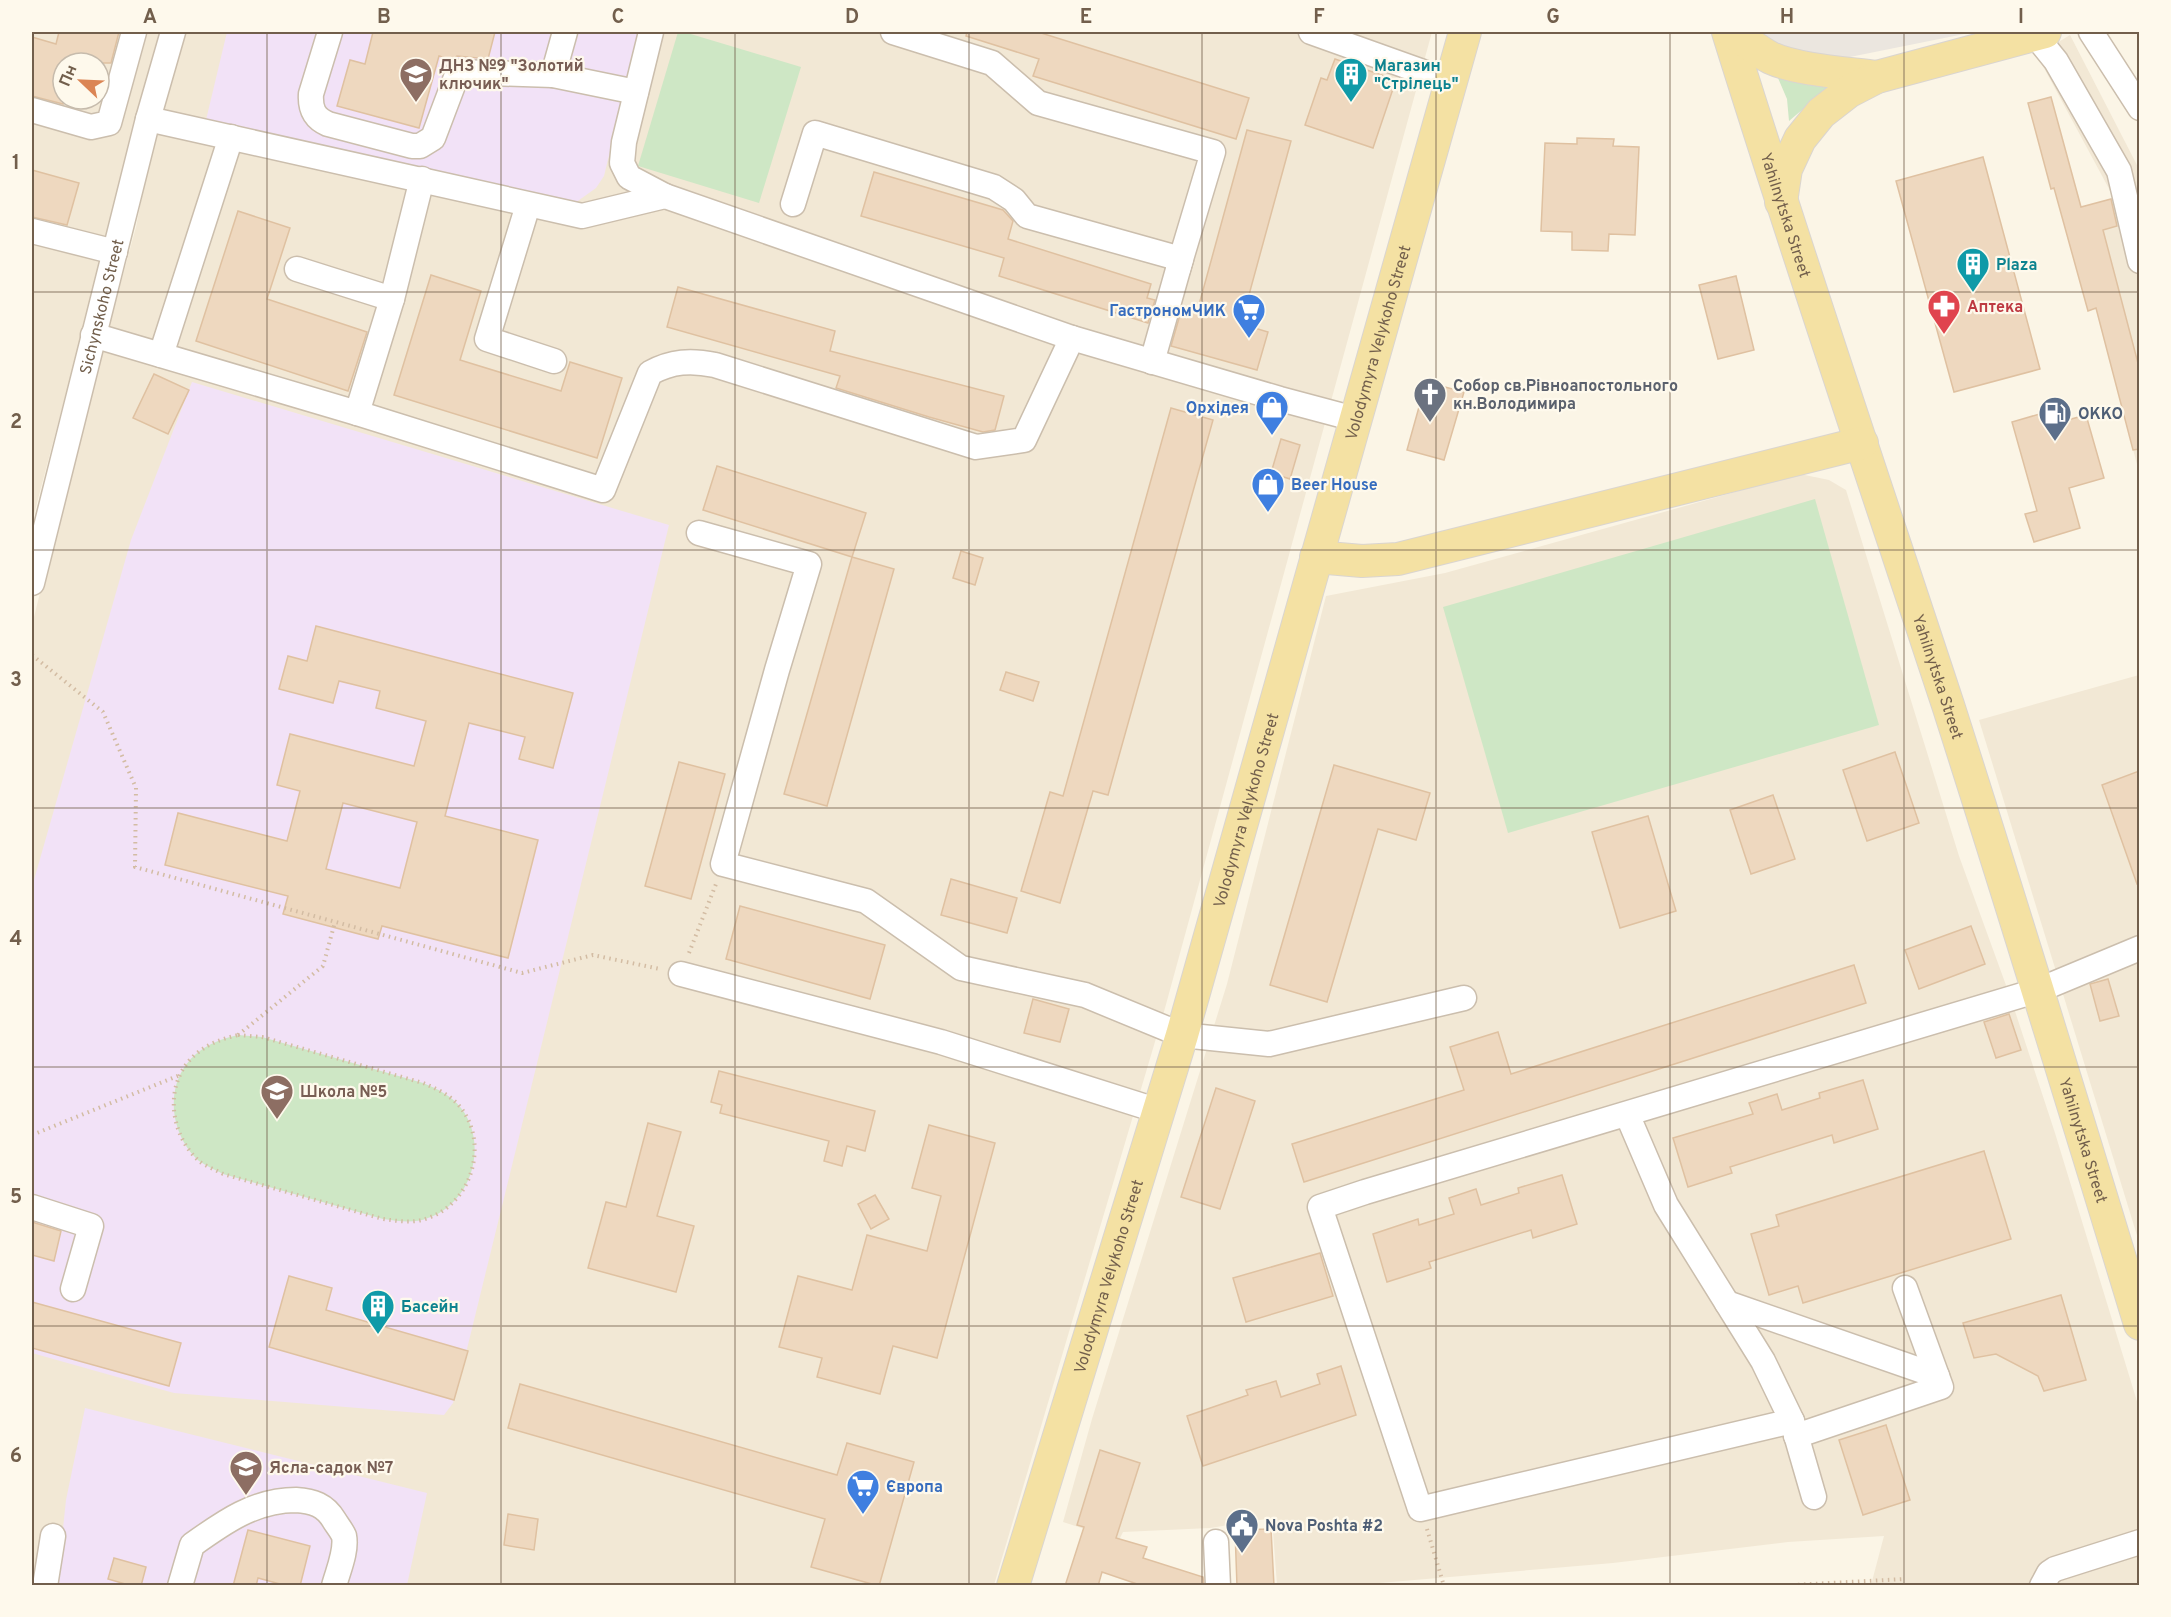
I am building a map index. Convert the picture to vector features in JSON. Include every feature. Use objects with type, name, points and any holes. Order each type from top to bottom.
[{"type":"main road","name":"Volodymyra Velykoho Street","points":[[1013,1586],[1182,1035],[1465,32]]},
{"type":"main road","name":"Yahilnytska Street","points":[[1728,32],[1781,202],[1862,443],[2039,990],[2139,1324]]},
{"type":"main road","points":[[1732,32],[1776,60],[1794,65],[1877,77]]},
{"type":"main road","points":[[1781,202],[1786,169],[1800,139],[1821,112],[1848,92],[1877,77],[2040,33]]},
{"type":"main road","points":[[1316,557],[1362,561],[1398,559],[1862,443]]},
{"type":"street","points":[[32,110],[91,127],[109,123],[134,32]]},
{"type":"street","name":"Sichynskoho Street","points":[[32,583],[148,119],[173,32]]},
{"type":"street","points":[[330,32],[311,94],[310,103],[316,117],[328,124],[412,146],[428,142],[436,133],[458,72],[553,75],[636,92]]},
{"type":"street","points":[[553,75],[565,32]]},
{"type":"street","points":[[651,32],[624,142],[622,164],[629,177],[665,196],[1071,338],[1355,419]]},
{"type":"street","points":[[892,32],[992,63],[1038,103],[1213,152],[1152,362]]},
{"type":"street","points":[[1311,32],[1451,82]]},
{"type":"street","points":[[2091,32],[2139,108]]},
{"type":"street","points":[[2040,33],[2119,171],[2139,261]]},
{"type":"street","points":[[148,119],[582,216],[665,196]]},
{"type":"street","points":[[793,204],[815,133],[994,188],[1014,200],[1027,216],[1181,259]]},
{"type":"street","points":[[161,355],[231,137]]},
{"type":"street","points":[[357,414],[392,299],[422,179]]},
{"type":"street","points":[[528,205],[487,339],[554,361]]},
{"type":"street","points":[[32,231],[116,252]]},
{"type":"street","points":[[297,269],[392,299]]},
{"type":"street","points":[[93,335],[603,490],[650,373],[669,364],[699,362],[715,365],[976,447],[1024,440],[1071,338]]},
{"type":"street","points":[[699,533],[809,564],[723,864],[866,901],[961,968],[1085,995],[1182,1035],[1269,1044],[1464,998]]},
{"type":"street","points":[[1905,1288],[1941,1387],[1794,1428],[1420,1509],[1320,1207],[2039,990],[2139,948]]},
{"type":"street","points":[[681,974],[940,1042],[1159,1112]]},
{"type":"street","points":[[1627,1114],[1666,1205],[1763,1361],[1794,1428],[1814,1497]]},
{"type":"street","points":[[32,1207],[91,1226],[73,1289]]},
{"type":"street","points":[[1727,1303],[1936,1376]]},
{"type":"street","points":[[180,1586],[192,1545],[247,1510],[285,1500],[321,1505],[333,1517],[344,1536],[334,1586]]},
{"type":"street","points":[[45,1586],[53,1536]]},
{"type":"street","points":[[1216,1542],[1218,1586]]},
{"type":"street","points":[[2042,1586],[2049,1573],[2055,1569],[2139,1542]]},
{"type":"path","points":[[32,655],[103,712],[136,788],[135,867],[522,973],[593,955],[681,974],[723,864]]},
{"type":"path","points":[[238,1035],[323,966],[335,922]]},
{"type":"path","points":[[238,1035],[262,1037],[423,1083],[445,1092],[461,1108],[471,1127],[476,1149],[473,1171],[463,1191],[448,1208],[429,1218],[407,1222],[383,1219],[224,1174],[200,1162],[184,1144],[175,1122],[173,1098],[180,1075],[194,1055],[214,1042],[238,1035]]},
{"type":"path","points":[[32,1135],[180,1075]]},
{"type":"path","points":[[1420,1509],[1438,1560],[1444,1586]]},
{"type":"path","points":[[1774,1586],[1905,1579]]},
{"type":"shaded area","points":[[32,32],[161,32],[32,522]]},
{"type":"shaded area","points":[[186,32],[1432,32],[1165,1008],[994,1585],[32,1586],[32,625],[81,429],[136,227],[150,156]]},
{"type":"shaded area","name":"ДНЗ №9 \"Золотий ключик\"","points":[[227,32],[639,32],[604,176],[596,188],[575,203],[206,120]]},
{"type":"shaded area","points":[[1756,32],[1974,32],[1845,58],[1785,51]]},
{"type":"shaded area","points":[[2070,35],[2139,169],[2139,472],[2096,309],[2088,311],[2061,213],[2114,198],[2037,55]]},
{"type":"shaded area","name":"Школа №5","points":[[192,382],[669,525],[465,1357],[453,1403],[444,1415],[174,1393],[32,1353],[32,887],[131,540]]},
{"type":"shaded area","points":[[1800,474],[1829,480],[1846,490],[1959,856],[2011,999],[2055,1133],[2139,1408],[2139,1585],[1871,1585],[1884,1536],[1788,1542],[1613,1563],[1356,1585],[1277,1585],[1272,1518],[1210,1528],[1123,1532],[1119,1540],[1063,1522],[1092,1419],[1227,984],[1326,596],[1445,573]]},
{"type":"shaded area","points":[[2139,675],[2139,1242],[1979,720]]},
{"type":"shaded area","name":"Ясла-садок №7","points":[[85,1408],[427,1493],[407,1585],[57,1586],[66,1500]]},
{"type":"green space","points":[[678,32],[801,67],[759,203],[638,166]]},
{"type":"green space","points":[[1778,78],[1830,86],[1789,121],[1787,99]]},
{"type":"green space","points":[[1815,499],[1879,725],[1508,833],[1443,607]]},
{"type":"green space","points":[[238,1035],[262,1037],[423,1083],[448,1096],[461,1108],[474,1138],[472,1171],[456,1200],[443,1210],[422,1220],[406,1222],[383,1219],[223,1174],[199,1161],[181,1137],[176,1123],[174,1108],[178,1079],[185,1066],[201,1050]]},
{"type":"building","points":[[59,32],[119,32],[111,63],[111,51],[51,51],[51,101],[32,96],[32,37],[56,44]]},
{"type":"building","points":[[373,32],[495,32],[488,59],[457,56],[452,60],[439,56],[419,128],[337,106],[350,60],[365,64]]},
{"type":"building","points":[[967,32],[1038,32],[1249,98],[1236,139],[1033,76],[1039,59],[966,36]]},
{"type":"building","name":"Магазин \"Стрілець\"","points":[[1335,59],[1396,80],[1373,148],[1305,125],[1321,78],[1327,80]]},
{"type":"building","points":[[2051,97],[2081,207],[2111,199],[2117,226],[2103,230],[2139,367],[2139,449],[2133,450],[2096,308],[2088,311],[2028,103]]},
{"type":"building","points":[[1247,130],[1291,141],[1241,324],[1268,332],[1257,370],[1171,346],[1182,308],[1197,312]]},
{"type":"building","points":[[1577,138],[1614,139],[1613,146],[1639,147],[1635,235],[1609,234],[1608,251],[1572,250],[1572,232],[1541,231],[1545,143],[1577,144]]},
{"type":"building","name":"Plaza","points":[[1983,157],[2040,369],[1954,392],[1896,181]]},
{"type":"building","points":[[32,170],[79,183],[67,225],[32,217]]},
{"type":"building","points":[[874,172],[1003,210],[1013,221],[1008,239],[1151,284],[1147,298],[1155,300],[1148,323],[999,276],[1004,258],[861,216]]},
{"type":"building","points":[[238,211],[290,228],[267,299],[367,332],[348,391],[196,341]]},
{"type":"building","points":[[431,275],[481,291],[460,360],[561,391],[570,362],[622,378],[597,458],[394,395]]},
{"type":"building","points":[[1736,276],[1754,350],[1718,359],[1699,285]]},
{"type":"building","points":[[678,287],[835,331],[830,351],[1004,396],[995,430],[983,432],[836,388],[840,376],[667,327]]},
{"type":"building","points":[[154,374],[189,390],[168,434],[133,418]]},
{"type":"building","points":[[1426,382],[1464,392],[1444,460],[1407,450]]},
{"type":"building","points":[[1171,408],[1213,420],[1108,795],[1093,791],[1060,903],[1021,891],[1050,792],[1063,796]]},
{"type":"building","name":"OKKO","points":[[2050,411],[2053,424],[2086,415],[2104,478],[2069,488],[2080,528],[2034,542],[2025,514],[2037,511],[2012,422]]},
{"type":"building","points":[[1281,439],[1300,445],[1290,479],[1271,473]]},
{"type":"building","points":[[717,466],[866,513],[852,557],[703,510]]},
{"type":"building","points":[[961,551],[983,558],[975,585],[953,578]]},
{"type":"building","points":[[852,557],[894,569],[827,806],[784,794]]},
{"type":"building","points":[[316,626],[573,693],[553,768],[519,759],[525,737],[469,723],[445,816],[538,840],[508,958],[382,926],[378,939],[283,914],[288,896],[165,865],[178,813],[287,841],[300,791],[277,785],[290,734],[414,766],[426,721],[376,708],[380,691],[339,681],[333,703],[279,689],[288,656],[307,661]],"holes":[[[343,803],[417,822],[400,888],[326,869]]]},
{"type":"building","points":[[1006,672],[1039,682],[1033,701],[1000,690]]},
{"type":"building","points":[[1895,752],[1919,823],[1867,841],[1843,770]]},
{"type":"building","points":[[679,762],[725,774],[691,899],[645,886]]},
{"type":"building","points":[[1334,765],[1430,793],[1416,840],[1378,829],[1327,1002],[1270,985]]},
{"type":"building","points":[[2139,771],[2139,883],[2137,884],[2102,785]]},
{"type":"building","points":[[1773,795],[1795,859],[1751,874],[1730,810]]},
{"type":"building","points":[[1648,816],[1676,911],[1620,928],[1592,832]]},
{"type":"building","points":[[951,879],[1017,898],[1007,933],[941,915]]},
{"type":"building","points":[[740,906],[885,945],[870,999],[726,959]]},
{"type":"building","points":[[1971,926],[1985,964],[1919,989],[1905,950]]},
{"type":"building","points":[[1854,965],[1866,1003],[1304,1182],[1292,1144],[1464,1090],[1450,1047],[1498,1032],[1511,1074]]},
{"type":"building","points":[[2108,979],[2119,1016],[2100,1021],[2090,984]]},
{"type":"building","points":[[1033,999],[1069,1009],[1060,1042],[1024,1033]]},
{"type":"building","points":[[2009,1014],[2021,1050],[1996,1058],[1984,1022]]},
{"type":"building","points":[[719,1071],[875,1111],[865,1151],[847,1146],[842,1166],[824,1161],[829,1141],[720,1113],[722,1105],[711,1102]]},
{"type":"building","points":[[1863,1080],[1878,1129],[1834,1143],[1832,1135],[1730,1167],[1732,1173],[1688,1187],[1673,1138],[1753,1114],[1749,1103],[1777,1094],[1782,1110],[1820,1098],[1819,1093]]},
{"type":"building","points":[[1216,1088],[1255,1101],[1220,1209],[1181,1197]]},
{"type":"building","points":[[648,1123],[681,1132],[657,1216],[694,1226],[676,1292],[588,1268],[606,1202],[626,1207]]},
{"type":"building","points":[[929,1125],[995,1143],[937,1358],[893,1346],[880,1394],[817,1377],[822,1358],[779,1347],[798,1276],[852,1290],[867,1235],[927,1251],[941,1196],[912,1188]]},
{"type":"building","points":[[1984,1151],[2011,1239],[1803,1303],[1798,1286],[1769,1295],[1751,1234],[1779,1226],[1776,1215]]},
{"type":"building","points":[[1562,1175],[1577,1224],[1533,1238],[1531,1230],[1429,1262],[1431,1268],[1387,1282],[1373,1234],[1418,1219],[1419,1225],[1454,1214],[1449,1198],[1476,1189],[1481,1205],[1519,1193],[1518,1188]]},
{"type":"building","points":[[875,1195],[889,1219],[871,1229],[858,1204]]},
{"type":"building","points":[[32,1222],[61,1231],[54,1261],[32,1255]]},
{"type":"building","points":[[1320,1253],[1333,1296],[1246,1322],[1233,1278]]},
{"type":"building","name":"Басейн","points":[[289,1276],[332,1288],[326,1310],[468,1351],[454,1400],[269,1347]]},
{"type":"building","points":[[2061,1295],[2086,1380],[2044,1391],[2038,1376],[1996,1354],[1974,1358],[1963,1323]]},
{"type":"building","points":[[32,1302],[181,1343],[169,1386],[32,1348]]},
{"type":"building","points":[[1341,1366],[1356,1415],[1203,1466],[1187,1416],[1248,1395],[1246,1390],[1276,1381],[1281,1397],[1320,1384],[1317,1374]]},
{"type":"building","points":[[520,1384],[837,1475],[847,1443],[914,1462],[879,1586],[811,1567],[825,1519],[508,1428]]},
{"type":"building","points":[[1886,1425],[1910,1500],[1863,1515],[1839,1440]]},
{"type":"building","points":[[1100,1450],[1140,1463],[1116,1538],[1147,1547],[1143,1558],[1203,1577],[1204,1586],[1143,1586],[1102,1572],[1098,1586],[1065,1586],[1084,1527],[1077,1525]]},
{"type":"building","points":[[508,1514],[538,1519],[534,1550],[504,1545]]},
{"type":"building","points":[[1271,1529],[1274,1586],[1237,1586],[1235,1530]]},
{"type":"building","points":[[248,1530],[310,1546],[300,1586],[287,1586],[258,1578],[256,1586],[233,1586]]},
{"type":"building","points":[[114,1558],[146,1567],[141,1586],[132,1586],[108,1579]]},
{"type":"place","name":"ДНЗ №9 \"Золотий ключик\"","points":[[416,103]]},
{"type":"place","name":"Магазин \"Стрілець\"","points":[[1351,103]]},
{"type":"place","name":"Plaza","points":[[1973,293]]},
{"type":"place","name":"Аптека","points":[[1944,335]]},
{"type":"place","name":"ГастрономЧИК","points":[[1249,339]]},
{"type":"place","name":"Собор св.Рівноапостольного кн.Володимира","points":[[1430,423]]},
{"type":"place","name":"Орхідея","points":[[1272,436]]},
{"type":"place","name":"OKKO","points":[[2055,442]]},
{"type":"place","name":"Beer House","points":[[1268,513]]},
{"type":"place","name":"Школа №5","points":[[277,1120]]},
{"type":"place","name":"Басейн","points":[[378,1335]]},
{"type":"place","name":"Ясла-садок №7","points":[[246,1496]]},
{"type":"place","name":"Європа","points":[[863,1515]]},
{"type":"place","name":"Nova Poshta #2","points":[[1242,1554]]}]
